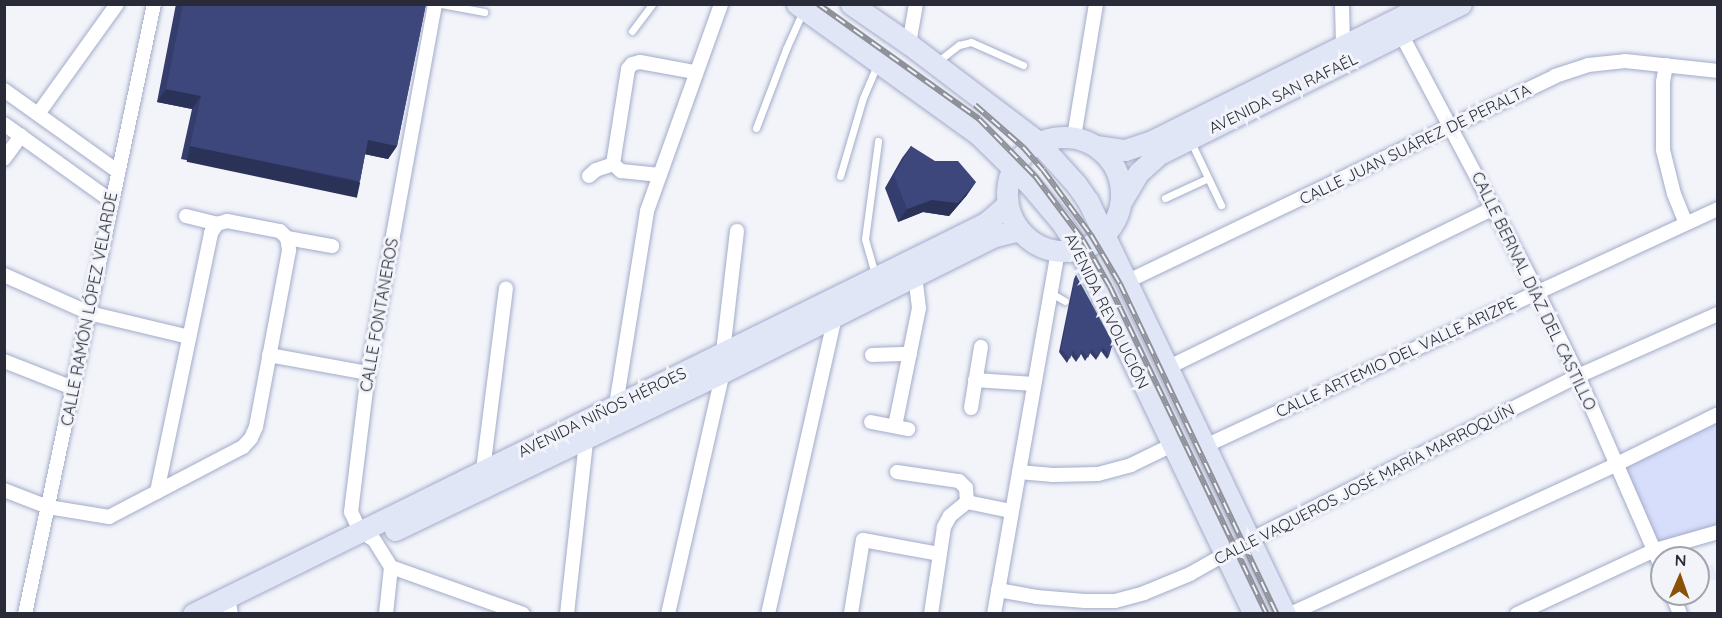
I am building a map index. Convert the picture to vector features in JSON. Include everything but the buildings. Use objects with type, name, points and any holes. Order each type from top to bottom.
[{"type":"main road","name":"AVENIDA REVOLUCIÓN","points":[[851,4],[935,63],[1038,142],[1076,184],[1088,201],[1285,614]]},
{"type":"main road","name":"AVENIDA SAN RAFAÉL","points":[[1103,236],[1114,222],[1122,200],[1148,162],[1395,28],[1427,4]]},
{"type":"main road","name":"AVENIDA SAN RAFAÉL","points":[[1096,146],[1125,150],[1152,141],[1343,46],[1460,5]]},
{"type":"main road","name":"AVENIDA REVOLUCIÓN","points":[[801,7],[979,135],[1051,208],[1069,250],[1102,306],[1254,614]]},
{"type":"main road","points":[[1103,236],[1069,250],[1035,243],[1019,230],[1007,205],[1007,186],[1012,168],[1019,158],[1038,142],[1055,137],[1074,137],[1096,146],[1113,163],[1119,176],[1122,200]]},
{"type":"main road","name":"AVENIDA NIÑOS HÉROES","points":[[193,614],[227,608],[367,535],[723,362],[876,277],[986,223],[1007,205]]},
{"type":"main road","name":"AVENIDA NIÑOS HÉROES","points":[[367,535],[483,470],[587,428],[616,405],[835,316],[995,236],[1019,230]]},
{"type":"street","points":[[38,114],[117,4]]},
{"type":"street","name":"CALLE RAMÓN LÓPEZ VELARDE","points":[[25,614],[154,4]]},
{"type":"street","name":"CALLE FONTANEROS","points":[[391,567],[351,512],[368,373],[435,4]]},
{"type":"street","points":[[616,405],[647,211],[721,4]]},
{"type":"street","points":[[909,44],[916,4]]},
{"type":"street","points":[[1074,137],[1096,4]]},
{"type":"street","points":[[1342,4],[1343,46]]},
{"type":"street","name":"CALLE BERNAL DÍAZ DEL CASTILLO","points":[[1395,28],[1451,127],[1537,291],[1578,376],[1653,546]]},
{"type":"street","name":"CALLE JUAN SUÁREZ DE PERALTA","points":[[1126,282],[1556,76],[1588,65],[1625,61],[1718,72]]},
{"type":"street","points":[[613,164],[628,69],[632,64],[640,62],[695,72]]},
{"type":"street","points":[[1666,65],[1663,82],[1663,150],[1674,194],[1685,221]]},
{"type":"street","points":[[4,90],[117,171]]},
{"type":"street","points":[[4,124],[111,201]]},
{"type":"street","points":[[4,159],[21,136]]},
{"type":"street","points":[[613,164],[621,171],[660,175]]},
{"type":"street","points":[[589,176],[613,164]]},
{"type":"street","points":[[1167,368],[1494,208]]},
{"type":"street","name":"CALLE ARTEMIO DEL VALLE ARIZPE","points":[[1205,446],[1685,221],[1718,208]]},
{"type":"street","points":[[186,216],[217,224],[227,221],[280,231],[287,238],[332,246]]},
{"type":"street","points":[[158,492],[211,233],[217,224]]},
{"type":"street","points":[[668,614],[723,362],[737,231]]},
{"type":"street","points":[[4,490],[48,507],[109,517],[243,447],[251,438],[269,355],[289,250],[287,238]]},
{"type":"street","points":[[994,614],[1051,293],[1069,250]]},
{"type":"street","points":[[4,275],[89,313],[189,337]]},
{"type":"street","points":[[871,422],[902,427],[910,354],[919,308],[915,276]]},
{"type":"street","points":[[483,470],[506,288]]},
{"type":"street","name":"CALLE VAQUEROS JOSÉ MARÍA MARROQUÍN","points":[[998,590],[1116,607],[1190,574],[1250,540],[1578,376],[1718,314]]},
{"type":"street","points":[[768,614],[835,316]]},
{"type":"street","points":[[971,408],[981,347]]},
{"type":"street","points":[[872,356],[910,354]]},
{"type":"street","points":[[269,355],[368,373]]},
{"type":"street","points":[[4,361],[73,388]]},
{"type":"street","points":[[975,380],[1034,384]]},
{"type":"street","points":[[1290,614],[1617,464],[1718,414]]},
{"type":"street","points":[[567,614],[587,428]]},
{"type":"street","points":[[1019,472],[1053,475],[1098,474],[1131,465],[1172,445]]},
{"type":"street","points":[[897,472],[959,481],[966,488],[967,502]]},
{"type":"street","points":[[967,502],[1011,511]]},
{"type":"street","points":[[931,614],[946,521],[967,502]]},
{"type":"street","points":[[1669,546],[1718,532]]},
{"type":"street","points":[[851,613],[863,540],[939,554]]},
{"type":"street","points":[[1517,614],[1650,552]]},
{"type":"street","points":[[386,614],[391,567],[523,614]]},
{"type":"lane","points":[[441,4],[484,12]]},
{"type":"lane","points":[[632,31],[652,4]]},
{"type":"lane","points":[[756,128],[801,7]]},
{"type":"lane","points":[[935,63],[959,45],[971,42],[1023,65]]},
{"type":"lane","points":[[840,176],[863,98],[878,63]]},
{"type":"lane","points":[[1189,139],[1221,205]]},
{"type":"lane","points":[[876,277],[866,239],[878,141]]},
{"type":"lane","points":[[1165,198],[1208,178]]},
{"type":"lane","points":[[1051,293],[1065,301]]},
{"type":"shaded area","points":[[1717,420],[1717,530],[1656,544],[1622,466]]},
{"type":"shaded area","points":[[1713,564],[1717,579],[1710,581],[1710,565]]},
{"type":"railway","points":[[818,4],[979,119],[1035,176],[1083,240],[1110,287],[1267,614]]},
{"type":"railway","points":[[975,105],[1023,147],[1091,235],[1120,284],[1277,614]]}]
